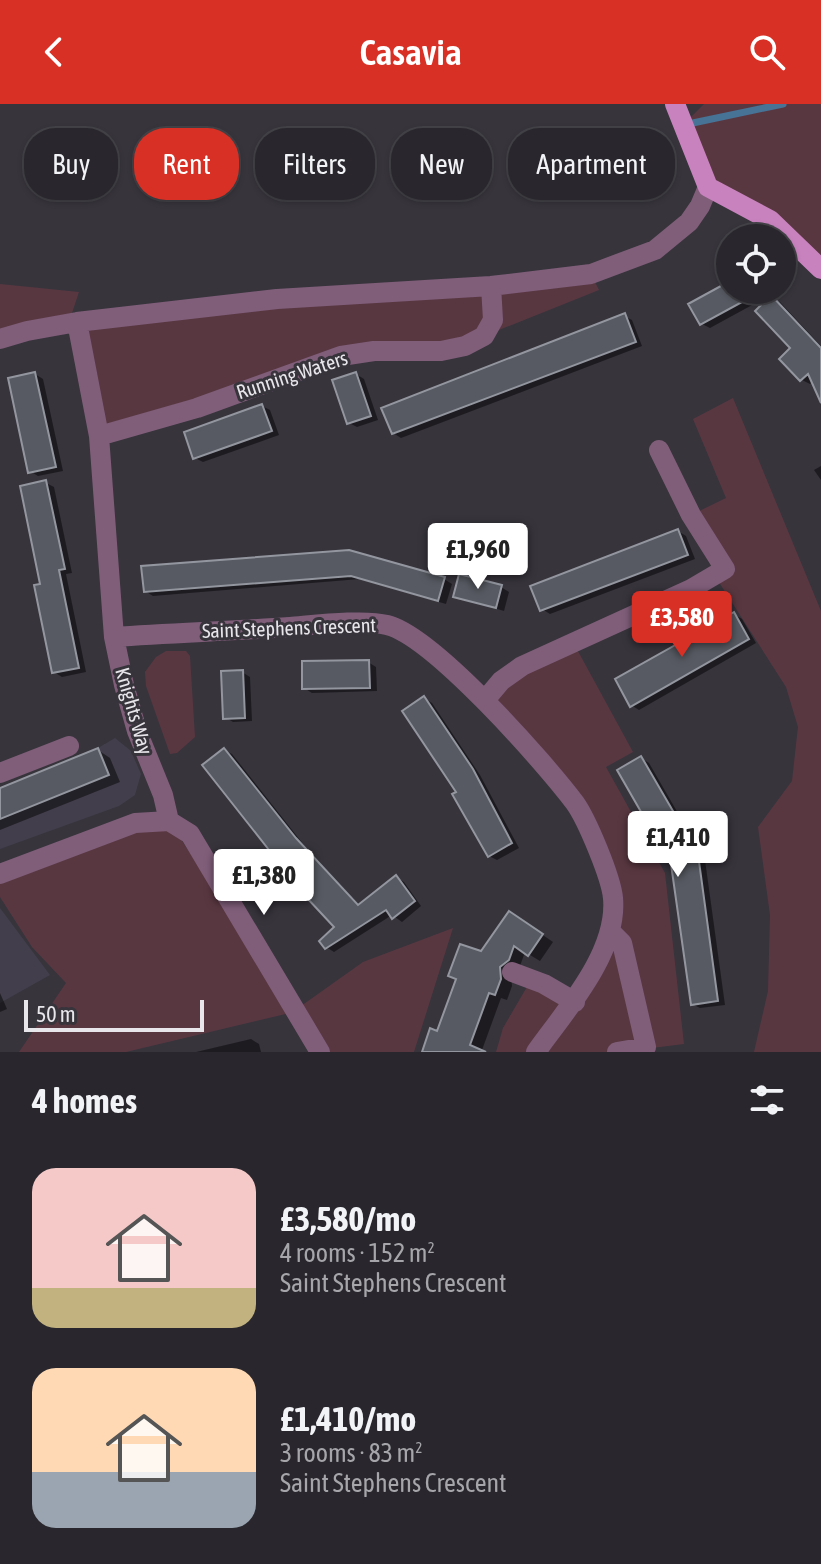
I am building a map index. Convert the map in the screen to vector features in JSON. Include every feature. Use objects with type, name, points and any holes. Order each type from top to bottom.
[{"type":"main road","points":[[675,104],[708,187],[770,220],[821,269]]},
{"type":"street","points":[[0,339],[77,322],[277,299],[491,286],[591,274],[655,250],[689,222],[708,187]]},
{"type":"street","name":"Running Waters","points":[[99,436],[197,408],[341,356],[374,351],[441,351],[465,346],[484,336],[493,320],[491,286]]},
{"type":"street","name":"Knights Way","points":[[77,322],[99,436],[114,637],[137,731],[163,795],[169,821]]},
{"type":"street","points":[[485,700],[501,681],[522,666],[691,589],[725,569],[691,515],[659,450]]},
{"type":"street","name":"Saint Stephens Crescent","points":[[114,637],[337,623],[387,625],[419,641],[485,700],[577,805],[605,867],[613,899],[610,931],[591,975],[575,1002],[536,1052]]},
{"type":"street","points":[[0,773],[69,746]]},
{"type":"street","points":[[0,874],[135,823],[169,821],[190,834],[320,1052]]},
{"type":"street","name":"Saint Stephens Crescent","points":[[610,931],[622,943],[646,1047],[617,1052]]},
{"type":"street","points":[[512,972],[544,984],[575,1002]]},
{"type":"shaded area","points":[[704,104],[821,104],[821,268],[796,250],[796,224],[760,224],[708,187],[683,125]]},
{"type":"shaded area","points":[[591,274],[599,290],[484,336],[374,351],[99,436],[77,322]]},
{"type":"shaded area","points":[[0,284],[79,292],[69,322],[0,337]]},
{"type":"shaded area","points":[[733,398],[821,611],[821,1052],[754,1052],[768,991],[770,915],[758,827],[792,781],[798,727],[786,687],[715,576],[691,515],[726,498],[693,419]]},
{"type":"shaded area","points":[[573,642],[633,752],[606,767],[665,873],[684,1044],[620,1052],[496,1052],[503,1028],[531,980],[575,1001],[613,899],[577,805],[485,700]]},
{"type":"shaded area","points":[[166,651],[186,651],[190,656],[195,737],[177,753],[170,754],[146,686],[145,672],[156,657]]},
{"type":"shaded area","points":[[115,738],[131,751],[141,774],[135,795],[119,806],[0,849],[0,788]]},
{"type":"shaded area","points":[[169,821],[294,1011],[363,962],[453,928],[414,1052],[320,1052],[294,1012],[126,1052],[19,1052],[66,983],[32,947],[0,897],[0,874]]},
{"type":"shaded area","points":[[0,908],[50,975],[0,1003]]},
{"type":"building","points":[[716,289],[716,304],[738,304],[700,325],[688,304]]},
{"type":"building","points":[[762,304],[779,304],[821,348],[821,403],[808,374],[800,381],[779,359],[790,348],[755,311]]},
{"type":"building","points":[[625,313],[636,342],[392,434],[381,408]]},
{"type":"building","points":[[35,372],[56,467],[28,473],[8,378]]},
{"type":"building","points":[[356,372],[371,416],[347,424],[332,380]]},
{"type":"building","points":[[262,404],[272,431],[193,459],[184,432]]},
{"type":"building","points":[[46,480],[65,569],[59,570],[79,668],[52,673],[34,585],[40,584],[20,486]]},
{"type":"building","points":[[678,529],[688,555],[540,611],[530,586]]},
{"type":"building","points":[[349,550],[445,577],[438,601],[351,576],[144,592],[141,566]]},
{"type":"building","points":[[459,574],[502,585],[496,608],[453,597]]},
{"type":"building","points":[[734,612],[749,639],[630,707],[615,679]]},
{"type":"building","points":[[369,660],[370,688],[302,689],[302,661]]},
{"type":"building","points":[[243,670],[245,718],[223,719],[221,671]]},
{"type":"building","points":[[424,696],[473,769],[512,843],[488,857],[452,794],[456,792],[402,711]]},
{"type":"building","points":[[98,748],[109,775],[0,819],[0,788]]},
{"type":"building","points":[[224,748],[296,838],[358,905],[396,875],[415,901],[392,919],[386,910],[325,949],[319,941],[334,927],[265,853],[269,850],[202,765]]},
{"type":"building","points":[[641,756],[698,854],[718,1001],[691,1005],[671,864],[617,770]]},
{"type":"building","points":[[509,911],[543,934],[528,956],[514,946],[509,960],[500,967],[501,979],[495,995],[489,993],[470,1045],[486,1052],[422,1052],[430,1028],[437,1031],[456,979],[448,976],[460,944],[481,951]]},
{"type":"waterway","points":[[688,124],[783,104]]}]
